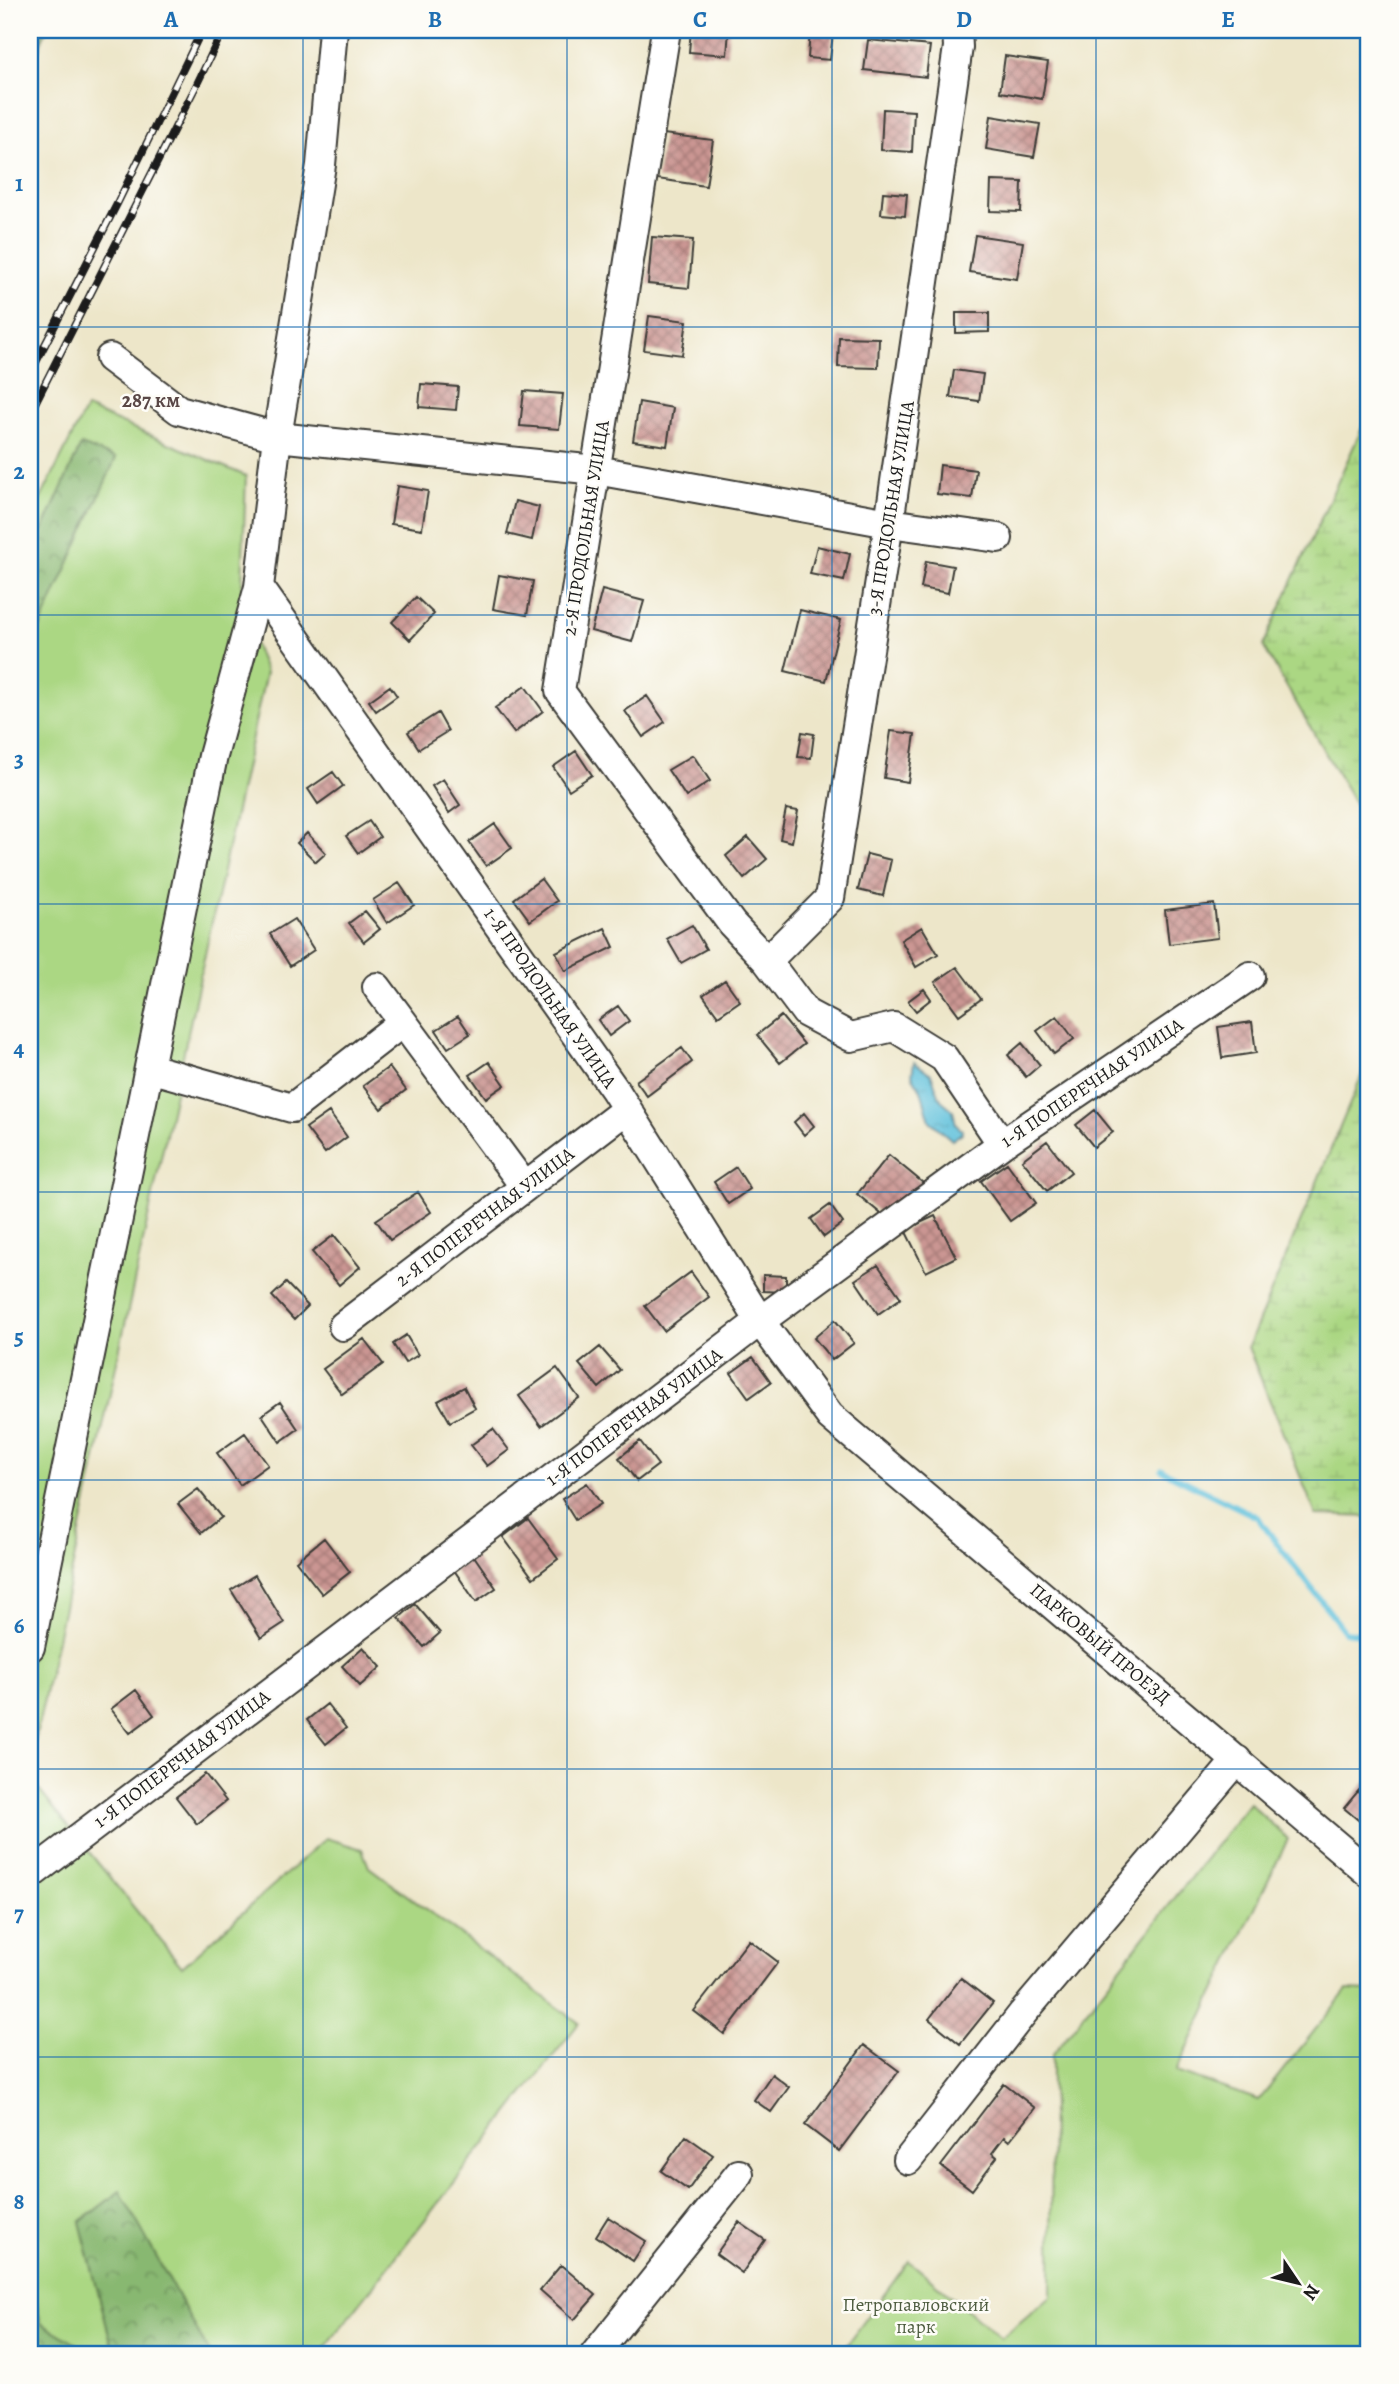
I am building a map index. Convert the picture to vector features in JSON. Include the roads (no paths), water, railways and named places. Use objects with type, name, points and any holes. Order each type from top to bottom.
[{"type":"street","points":[[30,1647],[213,756],[259,587],[277,437],[321,165],[333,30]]},
{"type":"street","name":"2-Я ПРОДОЛЬНАЯ УЛИЦА","points":[[666,30],[560,691],[732,923],[767,961],[806,1013],[851,1037],[894,1027],[944,1058],[1002,1144]]},
{"type":"street","name":"3-Я ПРОДОЛЬНАЯ УЛИЦА","points":[[767,961],[830,898],[889,523],[958,47],[957,30]]},
{"type":"street","points":[[110,358],[179,410],[277,437],[596,470],[889,523],[998,538]]},
{"type":"street","name":"1-Я ПРОДОЛЬНАЯ УЛИЦА","points":[[259,587],[627,1109],[760,1321],[830,1416]]},
{"type":"street","name":"1-Я ПОПЕРЕЧНАЯ УЛИЦА","points":[[30,1875],[760,1321],[1002,1144],[1251,975]]},
{"type":"street","points":[[377,987],[525,1186]]},
{"type":"street","points":[[149,1068],[292,1108],[403,1022]]},
{"type":"street","name":"2-Я ПОПЕРЕЧНАЯ УЛИЦА","points":[[343,1326],[627,1109]]},
{"type":"street","name":"ПАРКОВЫЙ ПРОЕЗД","points":[[830,1416],[1369,1873]]},
{"type":"street","points":[[908,2160],[1023,2012],[1237,1760]]},
{"type":"street","points":[[595,2354],[739,2174]]},
{"type":"water","points":[[914,1062],[931,1074],[941,1100],[953,1110],[956,1125],[962,1133],[952,1140],[930,1121],[921,1090],[912,1075]]},
{"type":"waterway","points":[[1162,1470],[1257,1517],[1345,1632],[1369,1635]]},
{"type":"railway","points":[[30,374],[202,30]]},
{"type":"railway","points":[[30,413],[223,30]]},
{"type":"district","name":"287 км","points":[[151,400]]},
{"type":"park label","name":"Петропавловский парк","points":[[916,2316]]}]
